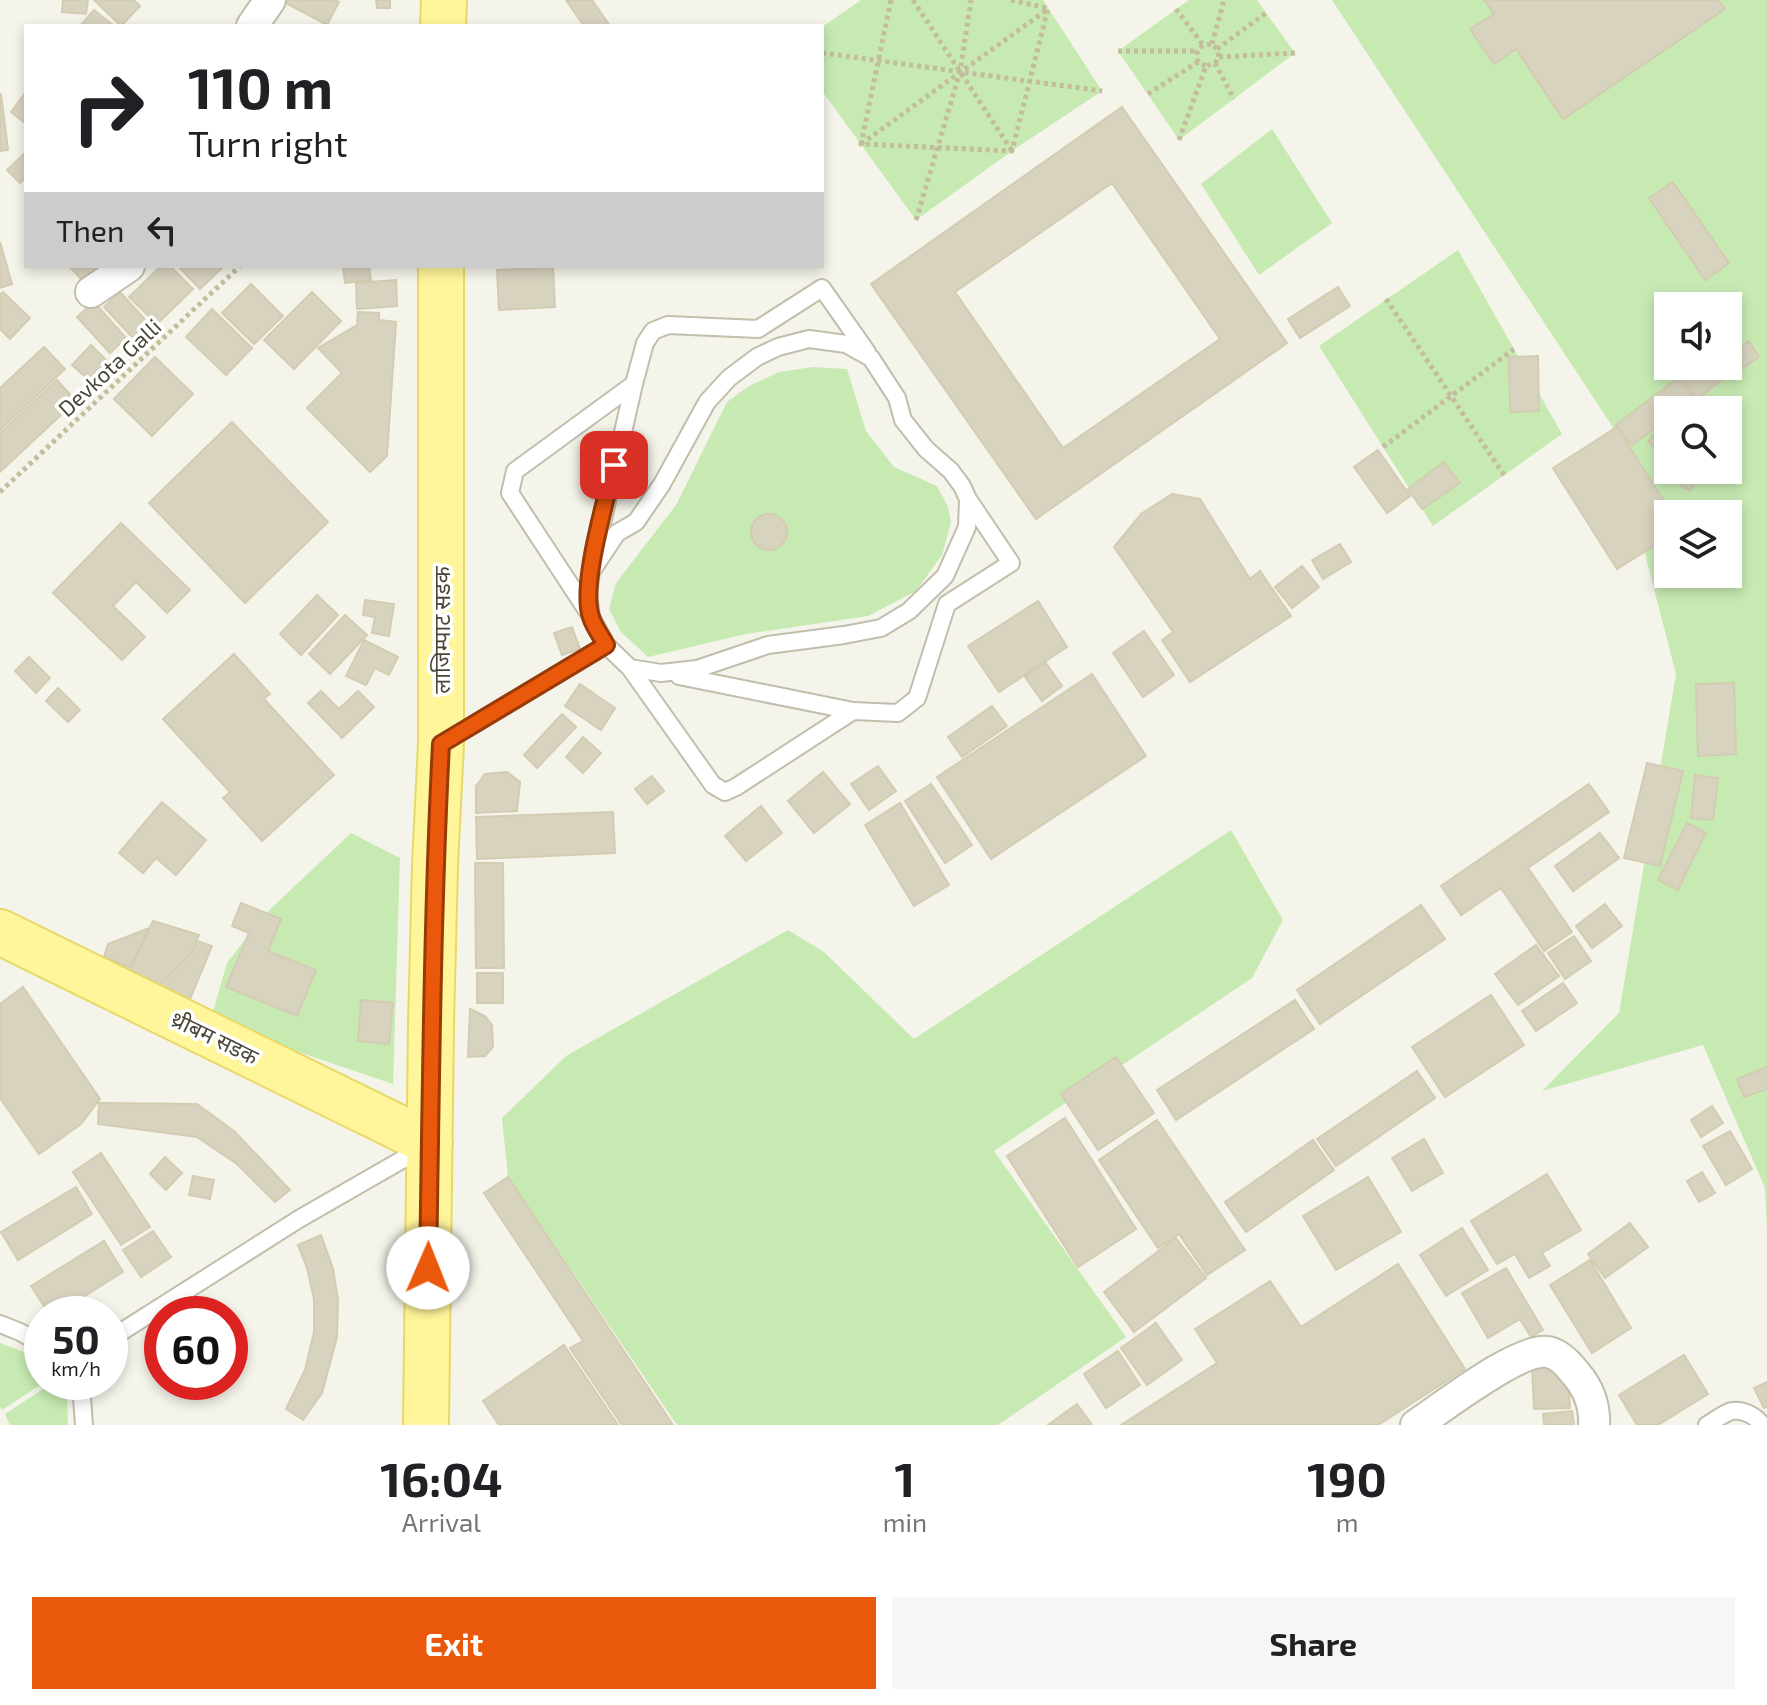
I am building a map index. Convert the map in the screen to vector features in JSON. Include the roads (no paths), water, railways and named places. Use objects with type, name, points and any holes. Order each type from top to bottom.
[{"type":"main road","points":[[443,24],[444,0]]},
{"type":"main road","name":"लाजिम्पाट सडक","points":[[426,1425],[433,944],[441,744],[441,268]]},
{"type":"main road","name":"थ्रीबम सडक","points":[[0,932],[430,1143]]},
{"type":"street","points":[[253,24],[270,0]]},
{"type":"street","points":[[91,292],[126,268]]},
{"type":"street","points":[[1416,1425],[1527,1354],[1548,1351],[1566,1362],[1586,1385],[1595,1411],[1594,1425]]},
{"type":"lane","points":[[591,617],[588,593],[601,519],[645,343],[653,331],[668,325],[758,329],[822,288],[897,398],[903,420],[926,449],[951,471],[1011,563],[947,604],[917,698],[898,713],[853,711],[630,668]]},
{"type":"lane","points":[[591,572],[617,533],[636,522],[662,484],[707,402],[729,378],[757,357],[778,347],[809,339],[846,344],[871,358]]},
{"type":"lane","points":[[634,384],[515,471],[510,493],[606,645],[630,668],[713,785],[725,792],[853,711]]},
{"type":"lane","points":[[661,673],[697,669],[768,645],[881,628],[909,611],[945,576],[967,527],[968,499]]},
{"type":"lane","points":[[441,744],[606,645]]},
{"type":"lane","points":[[128,1328],[299,1219],[430,1143]]},
{"type":"lane","points":[[0,1324],[24,1335]]},
{"type":"lane","points":[[82,1400],[84,1425]]},
{"type":"lane","points":[[1707,1425],[1731,1411],[1745,1412],[1762,1425]]}]
